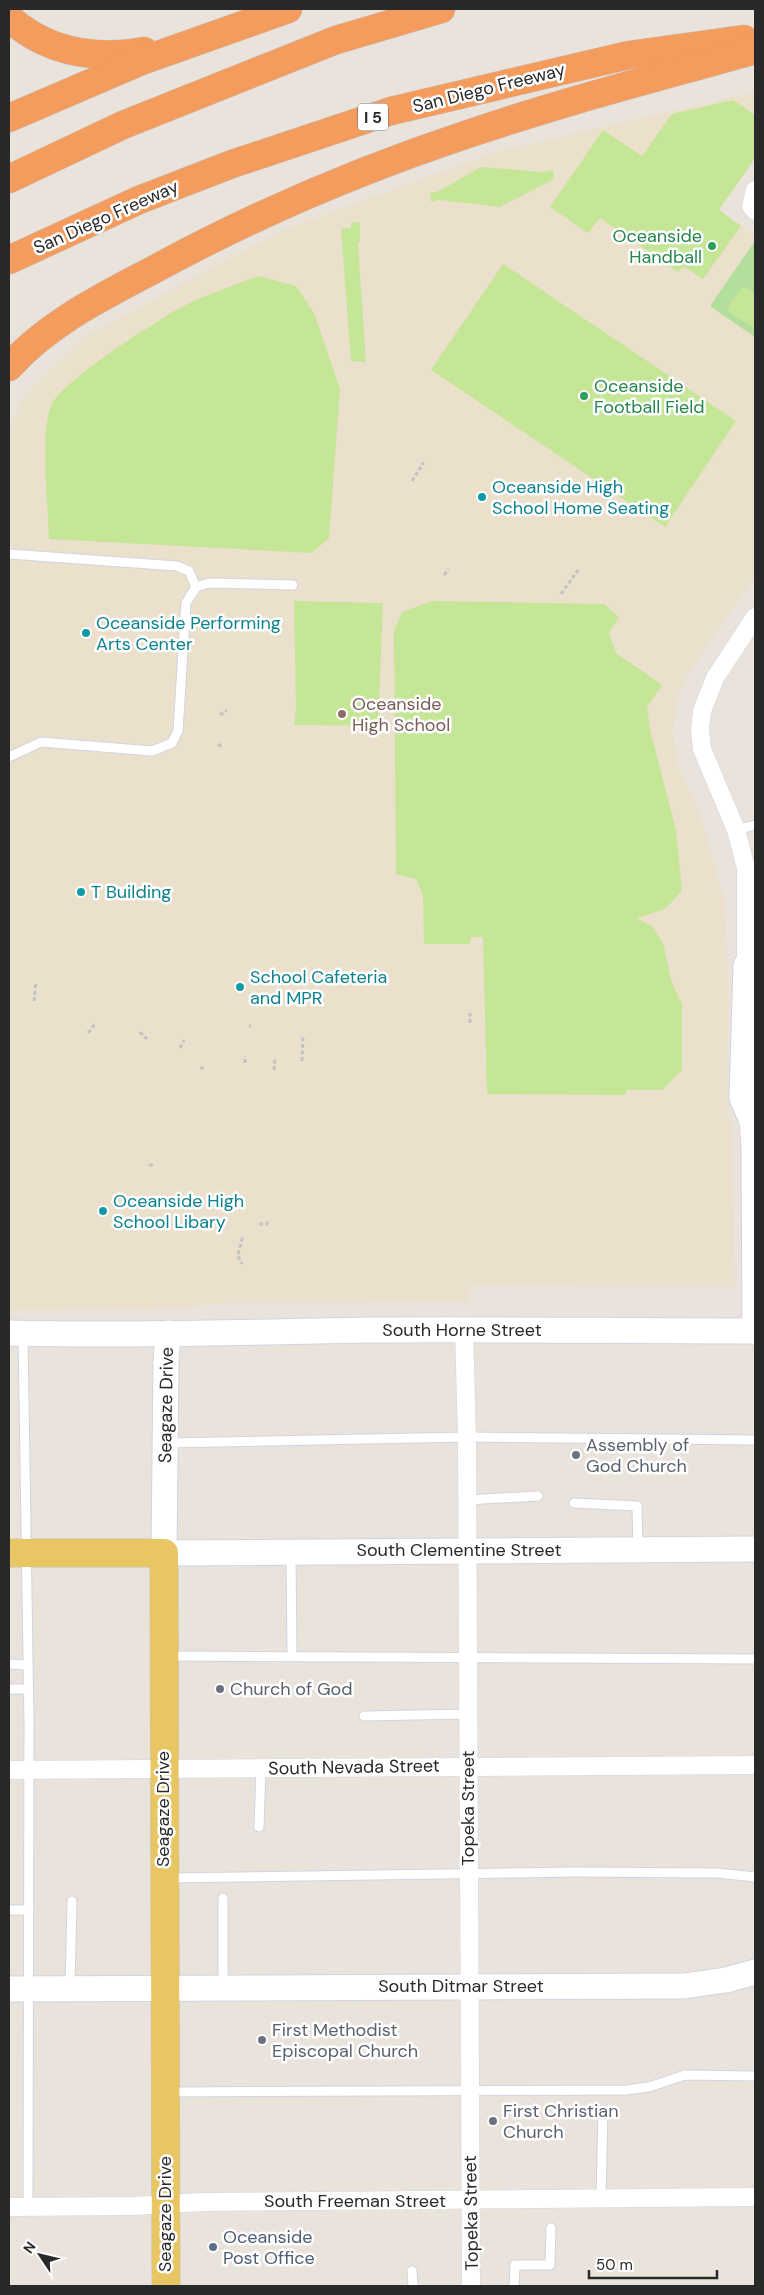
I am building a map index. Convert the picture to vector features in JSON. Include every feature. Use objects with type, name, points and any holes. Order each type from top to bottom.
[{"type":"highway","points":[[9,118],[144,60],[288,9]]},
{"type":"highway","points":[[9,179],[123,125],[327,43],[441,9]]},
{"type":"highway","points":[[9,18],[33,37],[49,45],[98,54],[142,51],[240,26]]},
{"type":"highway","name":"San Diego Freeway","points":[[9,260],[139,200],[232,164],[391,111],[629,55],[755,38]]},
{"type":"highway","points":[[9,367],[37,340],[118,289],[207,241],[309,194],[392,161],[492,126],[755,50]]},
{"type":"main road","points":[[17,1553],[152,1552]]},
{"type":"main road","name":"Seagaze Drive","points":[[152,1552],[152,1563],[159,1576],[162,1601],[166,2286]]},
{"type":"street","points":[[755,618],[715,678],[702,711],[700,730],[702,749],[736,830],[746,868],[751,964],[742,1098],[753,1121],[755,1331]]},
{"type":"street","name":"South Horne Street","points":[[16,1334],[132,1335],[464,1330],[755,1331]]},
{"type":"street","name":"Topeka Street","points":[[464,1330],[467,1437],[466,1656],[468,1714],[471,2286]]},
{"type":"street","name":"Seagaze Drive","points":[[152,1552],[165,1443],[168,1333]]},
{"type":"street","name":"South Clementine Street","points":[[152,1552],[755,1549]]},
{"type":"street","name":"South Nevada Street","points":[[9,1770],[755,1765]]},
{"type":"street","name":"South Ditmar Street","points":[[19,1989],[469,1985],[684,1986],[726,1980],[755,1972]]},
{"type":"street","name":"South Freeman Street","points":[[9,2206],[755,2197]]},
{"type":"lane","points":[[9,554],[177,566],[189,571],[196,587]]},
{"type":"lane","points":[[9,761],[9,757],[42,742],[152,751],[172,743],[178,731],[186,603],[196,587],[209,583],[293,585]]},
{"type":"lane","points":[[736,830],[755,825]]},
{"type":"lane","points":[[16,1334],[17,1553],[28,1665],[29,1723],[29,1910],[19,1989],[28,2206]]},
{"type":"lane","points":[[165,1443],[467,1437],[755,1440]]},
{"type":"lane","points":[[466,1500],[538,1496]]},
{"type":"lane","points":[[574,1503],[637,1506],[638,1550]]},
{"type":"lane","points":[[290,1551],[292,1656]]},
{"type":"lane","points":[[163,1656],[466,1656],[755,1659]]},
{"type":"lane","points":[[9,1664],[28,1665]]},
{"type":"lane","points":[[9,1689],[27,1689]]},
{"type":"lane","points":[[364,1716],[468,1714]]},
{"type":"lane","points":[[259,1827],[261,1768]]},
{"type":"lane","points":[[164,1878],[576,1872],[716,1873],[755,1877]]},
{"type":"lane","points":[[223,1898],[223,1987]]},
{"type":"lane","points":[[70,1988],[72,1901]]},
{"type":"lane","points":[[9,1910],[29,1910]]},
{"type":"lane","points":[[165,2092],[626,2090],[648,2087],[685,2075],[755,2076]]},
{"type":"lane","points":[[601,2199],[602,2110]]},
{"type":"lane","points":[[514,2286],[515,2265],[550,2265],[551,2228]]},
{"type":"lane","points":[[412,2271],[413,2286]]},
{"type":"path","points":[[412,481],[423,464],[421,463]]},
{"type":"path","points":[[444,574],[449,569]]},
{"type":"path","points":[[561,594],[578,570]]},
{"type":"path","points":[[220,714],[227,710]]},
{"type":"path","points":[[218,744],[223,748]]},
{"type":"path","points":[[34,1001],[36,982]]},
{"type":"path","points":[[470,1013],[470,1023]]},
{"type":"path","points":[[88,1033],[95,1024]]},
{"type":"path","points":[[140,1032],[146,1039]]},
{"type":"path","points":[[302,1060],[303,1036]]},
{"type":"path","points":[[180,1048],[184,1040]]},
{"type":"path","points":[[245,1056],[245,1063]]},
{"type":"path","points":[[274,1070],[275,1057]]},
{"type":"path","points":[[200,1068],[205,1068]]},
{"type":"path","points":[[150,1165],[155,1165]]},
{"type":"path","points":[[259,1224],[267,1224],[267,1221]]},
{"type":"path","points":[[198,1223],[204,1223]]},
{"type":"path","points":[[242,1264],[238,1255],[243,1236]]},
{"type":"shaded area","name":"Oceanside High School","points":[[755,93],[755,158],[719,210],[755,236],[755,576],[688,674],[678,695],[673,732],[677,762],[703,822],[725,905],[728,981],[727,1114],[732,1127],[735,1287],[469,1286],[469,1302],[233,1303],[194,1306],[189,1309],[9,1310],[9,429],[26,394],[83,338],[282,230],[499,151]]},
{"type":"green space","points":[[733,100],[755,115],[755,158],[719,210],[741,226],[703,279],[683,266],[678,272],[600,218],[588,233],[550,207],[603,130],[642,156],[672,114]]},
{"type":"green space","points":[[481,167],[543,172],[553,170],[554,179],[500,207],[439,200],[431,202],[430,193],[437,192]]},
{"type":"green space","points":[[360,222],[360,242],[358,243],[366,362],[351,361],[341,229],[351,228],[351,223]]},
{"type":"green space","points":[[755,241],[755,337],[710,306]]},
{"type":"green space","name":"Oceanside Football Field","points":[[503,264],[736,421],[665,527],[431,370]]},
{"type":"green space","points":[[258,276],[296,286],[314,313],[340,389],[329,538],[312,553],[49,539],[45,451],[46,433],[51,406],[58,395],[89,368],[167,315],[199,299]]},
{"type":"green space","points":[[743,286],[755,294],[755,329],[726,310]]},
{"type":"green space","points":[[294,601],[383,603],[378,726],[294,725],[296,709]]},
{"type":"green space","points":[[432,601],[604,604],[619,617],[609,633],[616,653],[662,685],[647,707],[650,729],[676,831],[682,891],[665,909],[637,918],[653,927],[663,943],[672,983],[682,1004],[682,1070],[662,1090],[626,1090],[626,1095],[487,1094],[483,937],[471,937],[470,944],[424,944],[423,895],[416,879],[396,874],[394,631],[402,612]]},
{"type":"place","name":"Oceanside Handball","points":[[712,246]]},
{"type":"place","name":"Oceanside Football Field","points":[[584,396]]},
{"type":"place","name":"Oceanside High School Home Seating","points":[[482,497]]},
{"type":"place","name":"Oceanside Performing Arts Center","points":[[86,633]]},
{"type":"place","name":"Oceanside High School","points":[[342,714]]},
{"type":"place","name":"T Building","points":[[81,892]]},
{"type":"place","name":"School Cafeteria and MPR","points":[[240,987]]},
{"type":"place","name":"Oceanside High School Libary","points":[[103,1211]]},
{"type":"place","name":"Assembly of God Church","points":[[576,1455]]},
{"type":"place","name":"Church of God","points":[[220,1689]]},
{"type":"place","name":"First Methodist Episcopal Church","points":[[262,2040]]},
{"type":"place","name":"First Christian Church","points":[[493,2121]]},
{"type":"place","name":"Oceanside Post Office","points":[[213,2247]]}]
